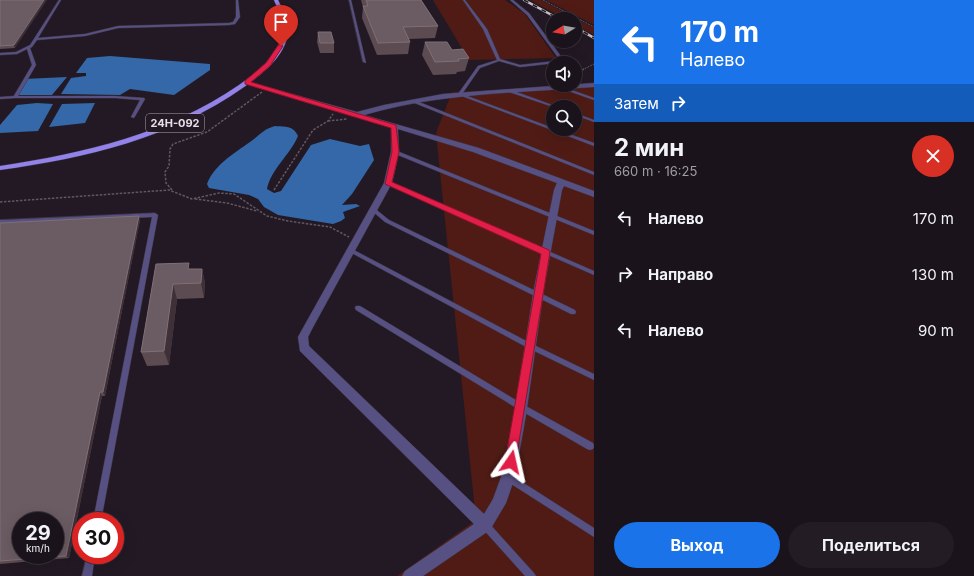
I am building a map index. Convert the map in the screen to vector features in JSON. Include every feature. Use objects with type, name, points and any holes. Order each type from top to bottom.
[{"type":"main road","name":"24Н-092","points":[[0,168],[62,158],[141,136],[214,104],[247,82],[268,64],[284,37],[284,24],[276,0]]},
{"type":"street","points":[[247,82],[336,110],[476,150],[594,194]]},
{"type":"street","points":[[582,86],[594,85]]},
{"type":"street","points":[[355,115],[393,103],[438,96],[546,89]]},
{"type":"street","points":[[394,127],[395,152],[388,183],[307,328],[303,337],[304,348],[485,525]]},
{"type":"street","points":[[410,576],[485,525],[499,503],[508,477],[521,407],[538,295],[558,190],[562,181]]},
{"type":"lane","points":[[0,54],[17,53],[28,48],[60,0]]},
{"type":"lane","points":[[35,39],[85,35],[118,27],[229,24],[234,23],[238,17],[237,0]]},
{"type":"lane","points":[[350,0],[365,62]]},
{"type":"lane","points":[[464,0],[486,29],[499,60]]},
{"type":"lane","points":[[511,0],[528,14],[561,59],[551,63],[520,66],[499,60],[479,67],[460,94],[594,145]]},
{"type":"lane","points":[[15,97],[34,65],[28,48]]},
{"type":"lane","points":[[510,91],[546,104]]},
{"type":"lane","points":[[574,92],[594,99]]},
{"type":"lane","points":[[0,98],[115,97],[142,99],[133,117]]},
{"type":"lane","points":[[413,101],[594,174]]},
{"type":"lane","points":[[582,117],[594,121]]},
{"type":"lane","points":[[395,152],[594,233]]},
{"type":"lane","points":[[388,183],[594,273]]},
{"type":"lane","points":[[373,209],[387,221],[573,312]]},
{"type":"lane","points":[[0,222],[155,216],[99,512]]},
{"type":"lane","points":[[352,248],[530,346],[594,378]]},
{"type":"lane","points":[[358,308],[521,407],[590,446]]},
{"type":"lane","points":[[508,477],[594,533]]},
{"type":"lane","points":[[485,525],[531,576]]},
{"type":"lane","points":[[87,576],[89,564]]},
{"type":"path","points":[[543,0],[594,27]]},
{"type":"path","points":[[582,70],[594,64]]},
{"type":"path","points":[[262,213],[227,203],[192,199],[172,190],[166,183],[165,172],[169,166],[170,149],[174,144],[207,132],[220,124],[266,88]]},
{"type":"path","points":[[274,190],[313,130],[328,121],[336,110]]},
{"type":"path","points":[[328,121],[347,119],[355,115]]},
{"type":"path","points":[[0,202],[172,190]]},
{"type":"path","points":[[192,199],[227,192],[239,195],[267,216],[293,221],[320,223],[341,230],[349,237],[352,248]]},
{"type":"shaded area","points":[[433,0],[505,0],[524,13],[546,44],[546,48],[549,48],[555,56],[546,56],[546,58],[469,60]]},
{"type":"shaded area","points":[[530,0],[541,0],[564,12],[552,12]]},
{"type":"shaded area","points":[[546,0],[594,0],[594,25],[582,19],[582,12],[569,12]]},
{"type":"shaded area","points":[[582,22],[594,28],[594,35],[582,29]]},
{"type":"shaded area","points":[[594,86],[594,576],[397,576],[476,520],[436,133],[452,92],[546,88],[546,92],[582,92],[582,87]]},
{"type":"water","points":[[110,56],[210,64],[210,70],[174,95],[130,89],[120,95],[61,94],[71,78],[86,76],[86,73],[76,73],[87,58]]},
{"type":"water","points":[[67,77],[52,95],[14,95],[24,79]]},
{"type":"water","points":[[37,103],[53,104],[38,131],[0,133],[0,125],[17,105]]},
{"type":"water","points":[[95,103],[85,123],[49,127],[62,104]]},
{"type":"water","points":[[275,126],[291,128],[298,136],[295,143],[276,168],[267,189],[274,193],[281,191],[311,145],[330,139],[360,146],[369,144],[374,160],[352,194],[342,205],[356,204],[360,206],[343,212],[345,218],[333,224],[278,215],[264,207],[258,199],[249,195],[209,188],[207,184],[215,170],[227,158],[263,131]]},
{"type":"building","points":[[0,0],[44,0],[14,45],[0,46]]},
{"type":"building","points":[[366,0],[421,0],[438,26],[403,27],[410,42],[378,43],[363,6],[368,6]]},
{"type":"building","points":[[318,32],[331,32],[334,43],[320,43]]},
{"type":"building","points":[[425,42],[447,42],[452,50],[463,49],[469,58],[458,59],[459,61],[435,62]]},
{"type":"building","points":[[139,216],[103,392],[100,392],[75,512],[72,512],[72,527],[66,556],[64,556],[64,512],[12,512],[12,560],[0,561],[0,223]]},
{"type":"building","points":[[189,263],[188,269],[202,269],[201,283],[173,284],[164,351],[141,352],[156,264]]},
{"type":"railway","points":[[524,0],[546,12]]},
{"type":"railway","points":[[582,31],[594,38]]},
{"type":"route","points":[[281,46],[268,64],[247,82],[394,127],[395,152],[388,183],[546,252],[511,462]]}]
